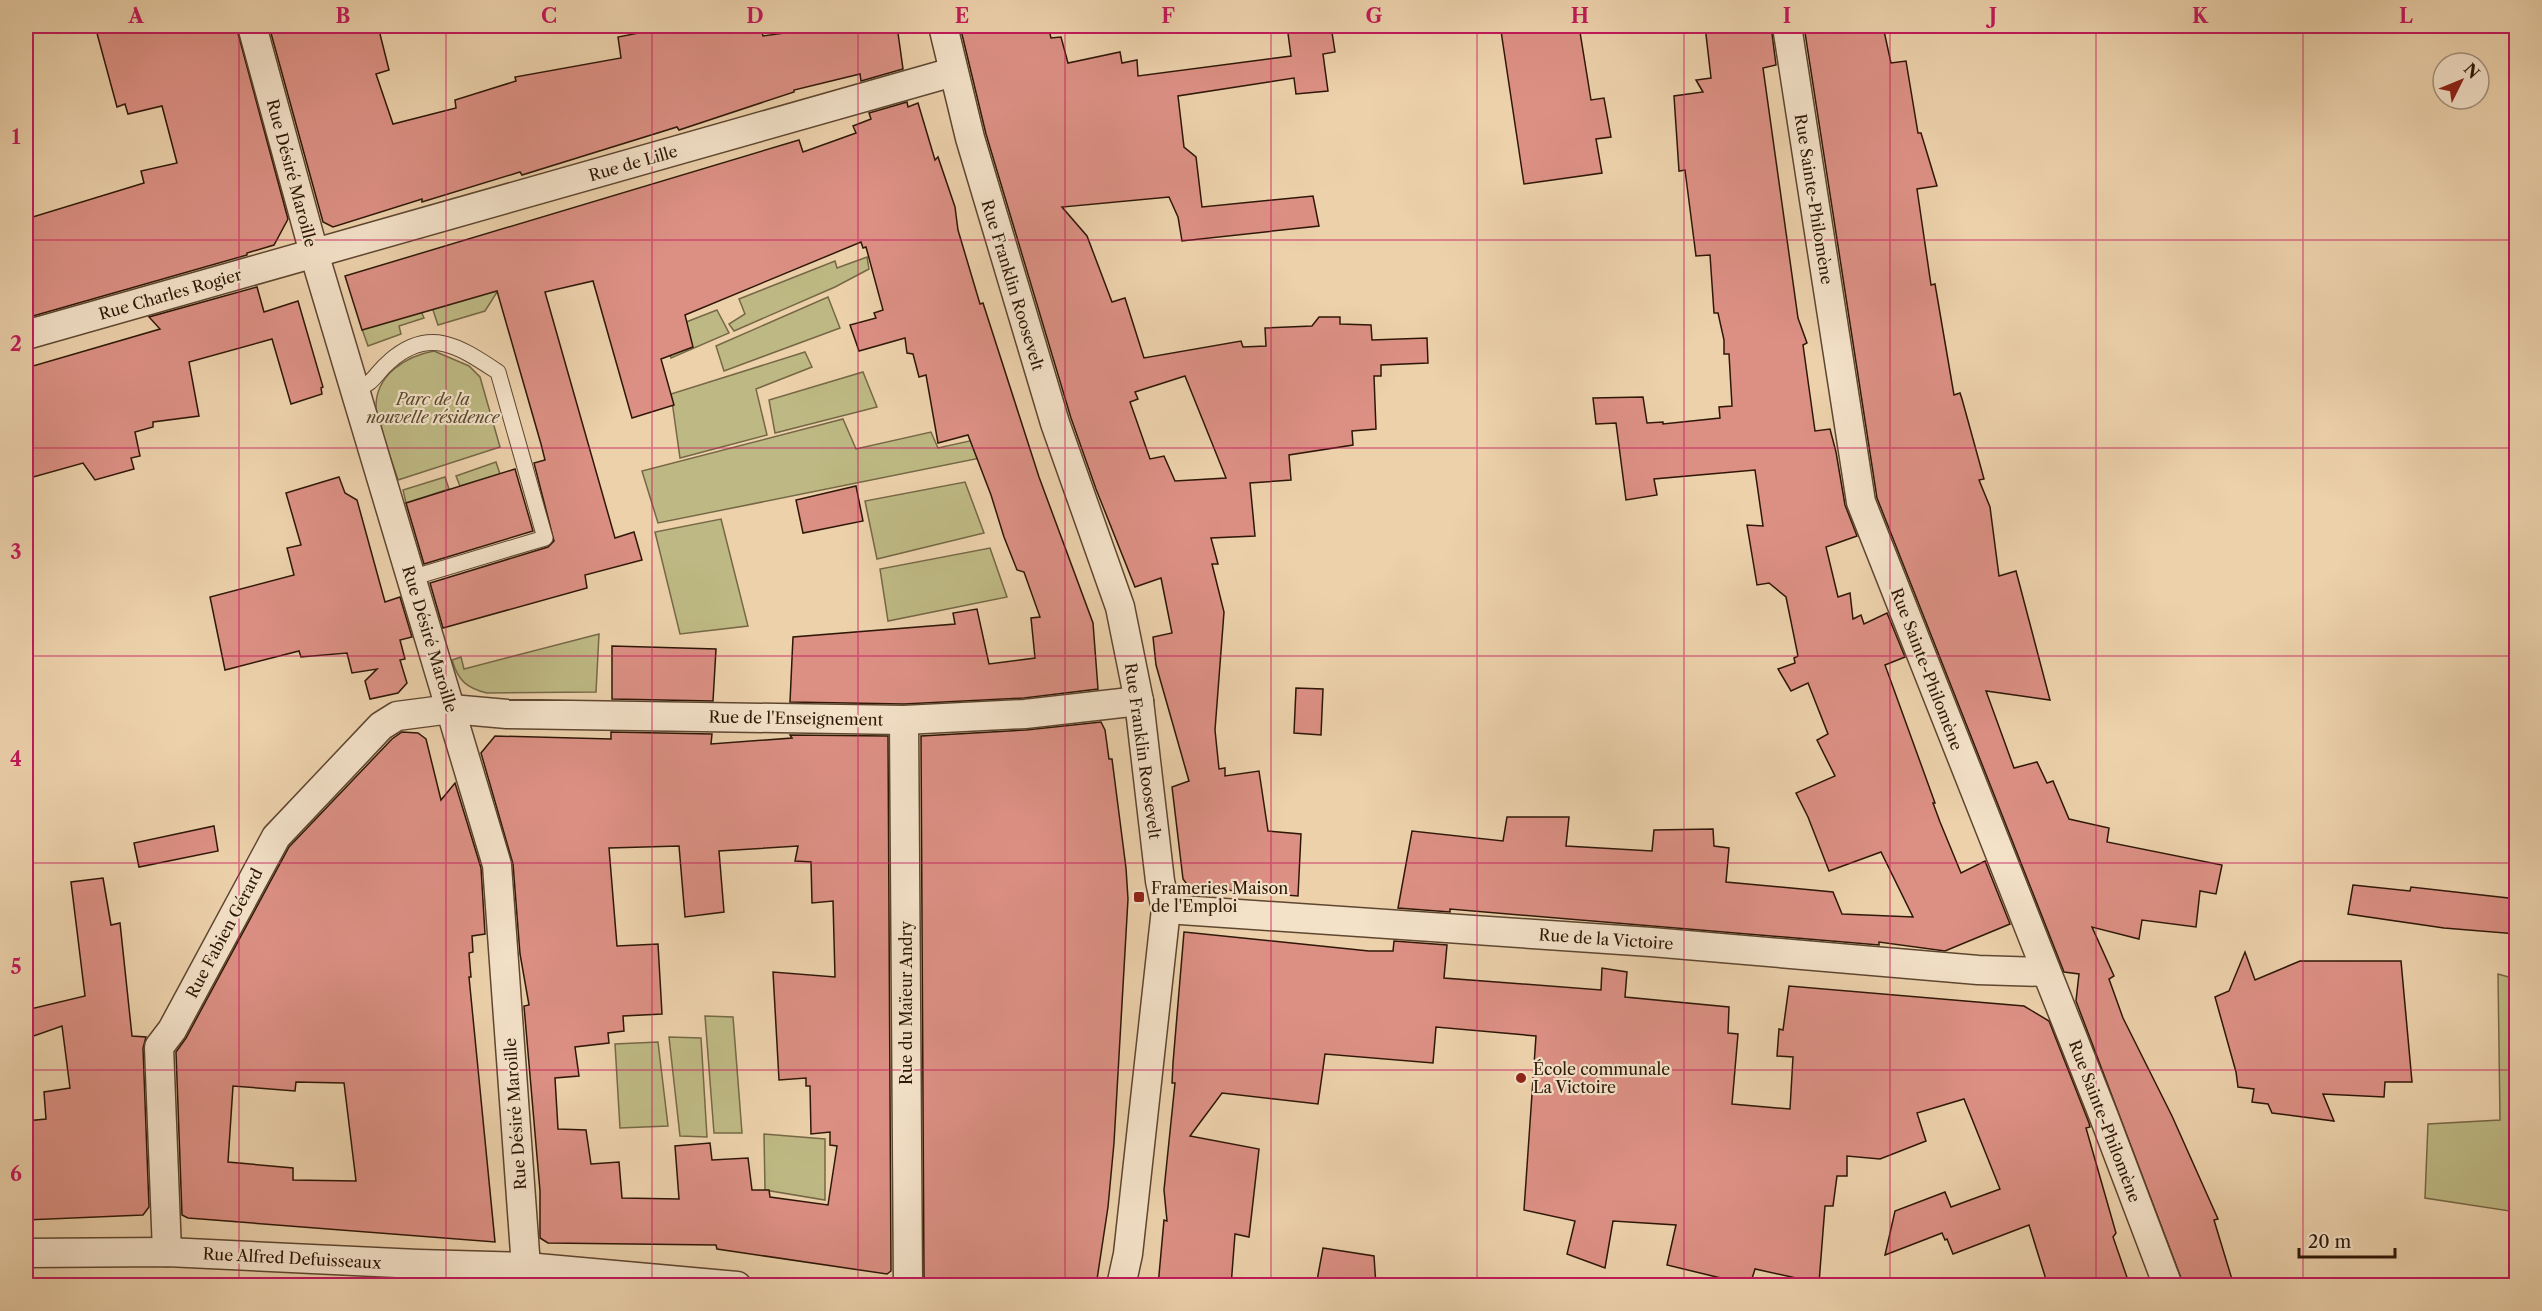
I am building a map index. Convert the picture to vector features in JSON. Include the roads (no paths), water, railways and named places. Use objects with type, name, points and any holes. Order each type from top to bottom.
[{"type":"street","name":"Rue Désiré Maroille","points":[[252,26],[314,253],[497,865],[526,1267]]},
{"type":"street","name":"Rue Franklin Roosevelt","points":[[943,26],[969,138],[1055,423],[1120,607],[1139,701],[1166,909],[1128,1254],[1121,1286]]},
{"type":"street","name":"Rue Sainte-Philomène","points":[[1787,26],[1862,502],[2104,1117],[2168,1286]]},
{"type":"street","name":"Rue de Lille","points":[[314,253],[952,72]]},
{"type":"street","name":"Rue Charles Rogier","points":[[26,335],[314,253]]},
{"type":"street","name":"Rue de l'Enseignement","points":[[451,709],[507,714],[904,720],[1025,714],[1139,701]]},
{"type":"street","name":"Rue Fabien Gérard","points":[[167,1252],[159,1047],[172,1030],[276,837],[381,726],[397,716],[451,709]]},
{"type":"street","name":"Rue du Maïeur Andry","points":[[904,720],[908,1286]]},
{"type":"street","name":"Rue de la Victoire","points":[[1166,909],[1651,942],[1978,970],[2046,972]]},
{"type":"street","name":"Rue Alfred Defuisseaux","points":[[26,1253],[167,1252],[419,1275],[526,1267],[737,1286]]},
{"type":"lane","points":[[354,389],[370,384],[388,362],[405,349],[421,342],[442,342],[472,355],[498,372],[545,538],[411,578]]},
{"type":"place","name":"Frameries Maison de l'Emploi","points":[[1139,897]]},
{"type":"place","name":"École communale La Victoire","points":[[1521,1078]]},
{"type":"park label","name":"Parc de la nouvelle résidence","points":[[433,408]]}]
